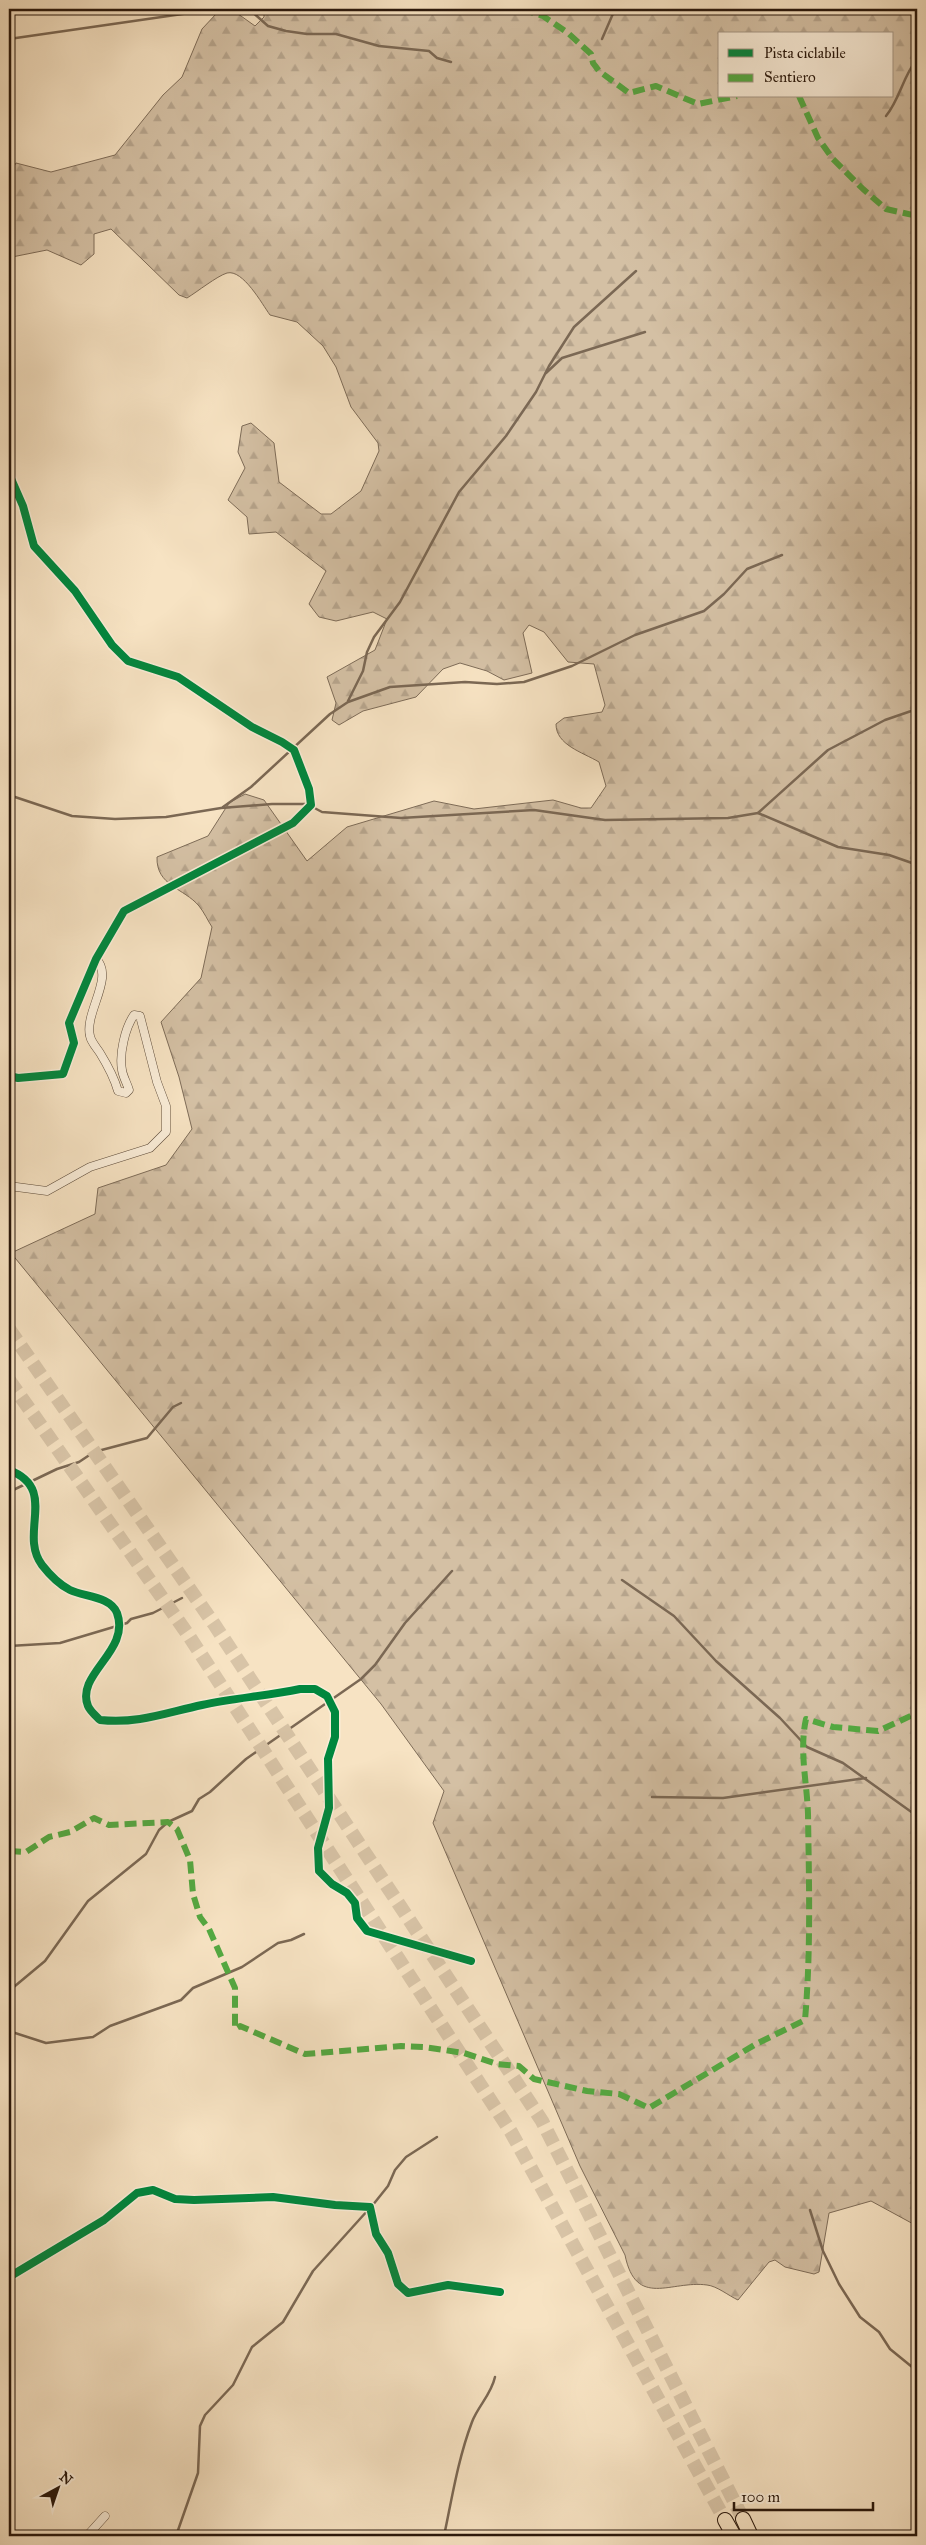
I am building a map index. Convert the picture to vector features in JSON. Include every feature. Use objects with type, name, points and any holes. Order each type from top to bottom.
[{"type":"highway","points":[[743,2519],[751,2536]]},
{"type":"highway","points":[[724,2520],[734,2536]]},
{"type":"street","points":[[9,474],[23,506],[34,546],[75,591],[112,645],[128,661],[178,677],[252,727],[294,750],[309,789],[308,808],[293,823],[124,911],[96,959],[69,1023],[74,1043],[63,1074],[18,1078],[9,1076]]},
{"type":"street","points":[[9,1186],[48,1191],[90,1167],[150,1148],[166,1132],[166,1106],[157,1082],[140,1016],[134,1015],[128,1026],[123,1050],[122,1070],[129,1090],[126,1093],[118,1091],[114,1075],[90,1036],[91,1019],[103,975],[102,964],[96,959]]},
{"type":"street","points":[[9,1470],[30,1484],[36,1498],[32,1546],[41,1565],[70,1590],[106,1601],[116,1612],[119,1628],[114,1646],[92,1678],[85,1692],[88,1707],[100,1720],[123,1722],[142,1720],[204,1704],[300,1689],[315,1689],[327,1696],[335,1712],[335,1737],[328,1759],[329,1808],[318,1848],[319,1871],[332,1884],[348,1893],[355,1903],[357,1918],[367,1931],[471,1961]]},
{"type":"street","points":[[9,2277],[104,2220],[137,2193],[153,2190],[175,2199],[273,2197],[335,2205],[370,2207],[376,2234],[388,2253],[398,2284],[408,2293],[448,2285],[500,2292]]},
{"type":"street","points":[[87,2536],[105,2516]]},
{"type":"green space","points":[[264,9],[917,9],[917,2226],[871,2201],[829,2213],[819,2272],[814,2274],[785,2267],[775,2260],[769,2262],[738,2300],[719,2289],[707,2285],[694,2284],[668,2288],[646,2287],[637,2282],[630,2272],[625,2255],[580,2166],[433,1823],[444,1791],[381,1704],[11,1253],[95,1214],[98,1188],[166,1165],[192,1129],[179,1077],[161,1022],[201,978],[212,927],[203,911],[193,900],[166,881],[158,867],[157,857],[208,836],[229,803],[245,794],[264,800],[307,861],[347,827],[434,801],[474,809],[553,800],[581,808],[591,808],[606,786],[599,762],[565,743],[557,731],[556,724],[564,718],[602,712],[605,705],[594,664],[568,662],[544,632],[529,625],[523,633],[532,673],[504,680],[487,671],[460,663],[443,669],[416,697],[363,711],[339,725],[332,720],[336,703],[327,677],[375,650],[387,619],[373,612],[336,621],[319,617],[309,604],[326,571],[276,532],[249,534],[247,517],[228,500],[245,468],[238,452],[242,426],[251,423],[274,443],[279,482],[321,514],[331,514],[361,491],[379,451],[378,443],[351,407],[336,367],[323,346],[297,322],[270,315],[252,288],[233,273],[223,275],[187,298],[179,295],[111,229],[94,234],[94,254],[81,265],[47,250],[12,257],[9,255],[9,175],[16,163],[51,172],[115,155],[163,95],[182,77],[202,29],[216,14],[234,11],[255,26],[264,17]]},
{"type":"waterway","points":[[9,39],[217,9]]},
{"type":"waterway","points":[[249,9],[268,26],[286,31],[307,34],[336,34],[379,46],[429,51],[437,58],[451,62]]},
{"type":"waterway","points":[[602,39],[615,9]]},
{"type":"waterway","points":[[886,116],[917,59]]},
{"type":"waterway","points":[[348,701],[363,671],[367,652],[374,637],[400,602],[459,492],[506,436],[536,392],[549,366],[574,327],[636,271]]},
{"type":"waterway","points":[[546,373],[562,358],[645,332]]},
{"type":"waterway","points":[[223,807],[251,787],[330,714],[348,702],[390,687],[465,682],[497,684],[524,682],[572,666],[635,635],[704,611],[724,594],[747,569],[782,555]]},
{"type":"waterway","points":[[9,795],[72,816],[115,819],[166,817],[221,808],[272,804],[307,804],[322,812],[401,818],[534,810],[605,820],[728,818],[758,813],[828,750],[885,720],[917,709]]},
{"type":"waterway","points":[[758,813],[838,847],[889,855],[912,863]]},
{"type":"waterway","points":[[9,1492],[57,1469],[79,1462],[94,1452],[147,1438],[173,1407],[181,1403]]},
{"type":"waterway","points":[[9,1991],[45,1961],[88,1901],[146,1854],[159,1830],[168,1822],[192,1811],[199,1799],[210,1792],[246,1759],[361,1679],[375,1665],[405,1623],[452,1571]]},
{"type":"waterway","points":[[622,1580],[674,1616],[716,1661],[780,1718],[807,1747],[843,1763],[917,1816]]},
{"type":"waterway","points":[[9,1646],[60,1643],[127,1623],[131,1619],[153,1613],[182,1598]]},
{"type":"waterway","points":[[652,1797],[723,1798],[866,1778]]},
{"type":"waterway","points":[[9,2031],[46,2043],[93,2037],[110,2026],[181,2000],[193,1988],[242,1967],[278,1943],[304,1934]]},
{"type":"waterway","points":[[372,2206],[388,2186],[395,2170],[406,2157],[437,2137]]},
{"type":"waterway","points":[[176,2536],[198,2473],[200,2426],[205,2415],[233,2385],[252,2347],[283,2322],[313,2271],[368,2210]]},
{"type":"waterway","points":[[810,2210],[823,2251],[839,2284],[860,2317],[879,2332],[890,2349],[917,2371]]},
{"type":"waterway","points":[[444,2536],[467,2436],[475,2416],[491,2389],[495,2377]]},
{"type":"tunnel","points":[[9,1329],[214,1624],[542,2121],[743,2519]]},
{"type":"tunnel","points":[[9,1380],[189,1636],[511,2132],[725,2520]]},
{"type":"marked path","points":[[522,9],[543,16],[568,33],[591,54],[593,63],[599,71],[629,93],[656,86],[698,104],[727,98]]},
{"type":"marked path","points":[[800,98],[818,138],[833,159],[886,209],[917,216]]},
{"type":"marked path","points":[[9,1851],[26,1852],[49,1837],[70,1832],[94,1818],[109,1825],[168,1822],[177,1829],[190,1860],[193,1894],[200,1917],[209,1929],[235,1988],[235,2029],[240,2026],[305,2054],[401,2046],[424,2047],[464,2053],[497,2064],[519,2066],[534,2079],[587,2091],[619,2094],[649,2108],[756,2044],[805,2020],[809,1917],[808,1814],[803,1755],[806,1719],[833,1727],[878,1731],[917,1713]]},
{"type":"cycle path","points":[[9,474],[23,506],[34,546],[75,591],[112,645],[128,661],[178,677],[252,727],[294,750],[309,789],[311,805],[293,823],[124,911],[96,959],[69,1023],[74,1043],[63,1074],[18,1078],[9,1076]]},
{"type":"cycle path","points":[[9,1470],[24,1478],[32,1488],[35,1500],[34,1539],[36,1553],[42,1565],[66,1588],[103,1600],[114,1607],[117,1613],[119,1627],[117,1639],[89,1683],[86,1694],[90,1710],[100,1720],[114,1721],[151,1717],[214,1703],[300,1689],[315,1689],[327,1696],[335,1712],[335,1737],[328,1759],[329,1808],[318,1848],[319,1871],[332,1884],[347,1893],[355,1903],[357,1918],[367,1931],[471,1961]]},
{"type":"cycle path","points":[[9,2277],[104,2220],[137,2193],[153,2190],[175,2199],[273,2197],[335,2205],[370,2207],[376,2234],[388,2253],[398,2284],[408,2293],[448,2285],[500,2292]]}]
